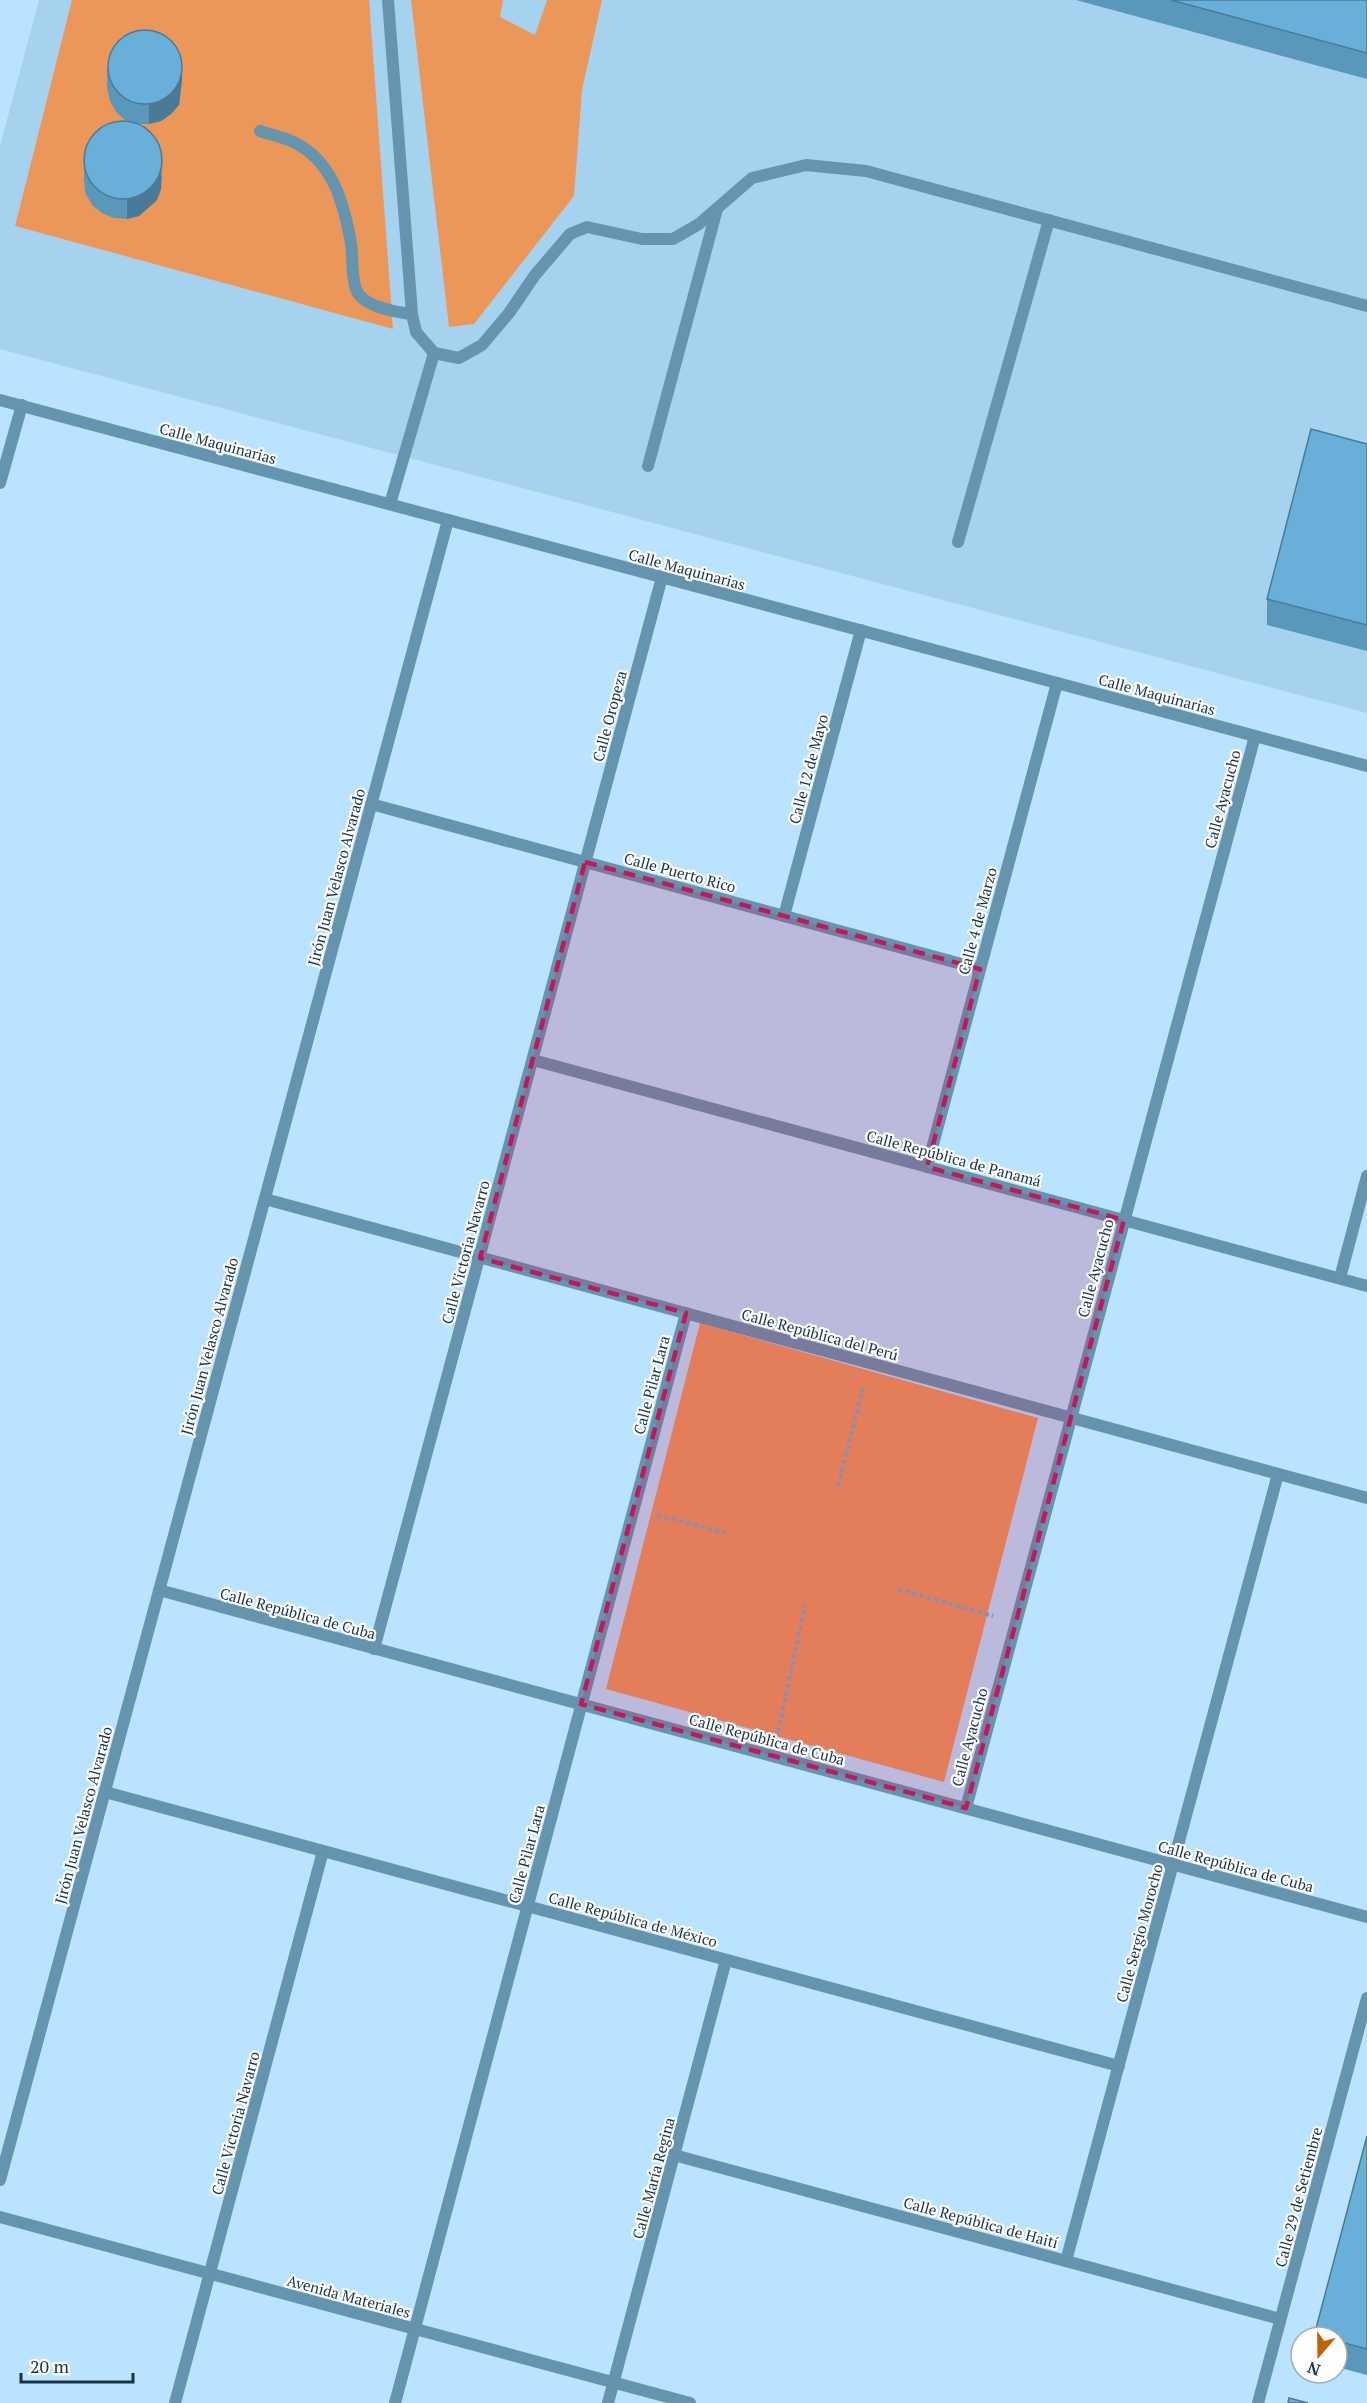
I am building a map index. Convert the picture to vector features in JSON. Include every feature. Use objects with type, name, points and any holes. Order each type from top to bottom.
[{"type":"street","points":[[388,0],[412,314],[416,332],[434,353],[459,358],[482,345],[509,313],[535,275],[570,234],[587,226],[642,239],[673,239],[699,224],[752,178],[806,165],[866,171],[1367,306]]},
{"type":"street","points":[[260,131],[299,144],[326,168],[341,198],[351,244],[356,289],[375,305],[391,311],[412,314]]},
{"type":"street","points":[[648,466],[718,208]]},
{"type":"street","points":[[958,542],[1049,220]]},
{"type":"street","points":[[390,504],[434,353]]},
{"type":"street","name":"Calle Maquinarias","points":[[0,400],[1367,766]]},
{"type":"street","points":[[0,483],[22,405]]},
{"type":"street","name":"Jirón Juan Velasco Alvarado","points":[[0,2180],[448,520]]},
{"type":"street","name":"Calle Oropeza","points":[[585,862],[662,578]]},
{"type":"street","name":"Calle 12 de Mayo","points":[[784,916],[861,630]]},
{"type":"street","name":"Calle 4 de Marzo","points":[[927,1167],[1057,683]]},
{"type":"street","name":"Calle Ayacucho","points":[[966,1808],[1254,736]]},
{"type":"street","name":"Calle Puerto Rico","points":[[371,804],[980,969]]},
{"type":"street","name":"Calle Victoria Navarro","points":[[374,1649],[585,862]]},
{"type":"street","name":"Calle República de Panamá","points":[[533,1060],[1367,1286]]},
{"type":"street","points":[[1340,1278],[1367,1176]]},
{"type":"street","name":"Calle República del Perú","points":[[265,1199],[1367,1498]]},
{"type":"street","name":"Calle Pilar Lara","points":[[395,2403],[686,1313]]},
{"type":"street","name":"Calle Sergio Morocho","points":[[1066,2261],[1278,1474]]},
{"type":"street","name":"Calle República de Cuba","points":[[159,1590],[1367,1917]]},
{"type":"street","name":"Calle República de México","points":[[105,1792],[1119,2066]]},
{"type":"street","name":"Calle Victoria Navarro","points":[[175,2403],[323,1851]]},
{"type":"street","name":"Calle María Regina","points":[[608,2403],[726,1960]]},
{"type":"street","name":"Calle 29 de Setiembre","points":[[1258,2403],[1367,1998]]},
{"type":"street","name":"Calle República de Haití","points":[[674,2155],[1281,2319]]},
{"type":"street","name":"Avenida Materiales","points":[[0,2217],[690,2403]]},
{"type":"path","points":[[838,1486],[870,1363]]},
{"type":"path","points":[[634,1509],[726,1533]]},
{"type":"path","points":[[898,1589],[1015,1623]]},
{"type":"path","points":[[773,1756],[805,1605]]},
{"type":"highlighted area","points":[[585,862],[980,969],[927,1167],[1124,1220],[966,1808],[581,1704],[686,1313],[480,1258]]},
{"type":"shaded area","points":[[39,0],[1367,0],[1367,713],[0,349],[0,146]]},
{"type":"shaded area","points":[[72,0],[369,0],[393,329],[15,226]]},
{"type":"shaded area","points":[[411,0],[503,0],[500,17],[535,35],[547,0],[602,0],[582,90],[574,196],[474,324],[449,327]]},
{"type":"shaded area","points":[[700,1323],[1038,1418],[944,1782],[606,1689]]},
{"type":"building","points":[[1171,0],[1367,0],[1367,53]]},
{"type":"building","points":[[138,30],[152,30],[166,36],[176,46],[182,60],[182,74],[176,88],[166,98],[152,104],[138,104],[124,98],[114,88],[108,74],[108,60],[114,46],[124,36]]},
{"type":"building","points":[[123,121],[138,124],[150,133],[159,145],[162,160],[159,175],[150,187],[138,196],[123,199],[108,196],[96,187],[87,175],[84,160],[87,145],[96,133],[108,124]]},
{"type":"building","points":[[1311,429],[1367,444],[1367,625],[1267,599]]},
{"type":"building","points":[[1367,2136],[1367,2349],[1349,2344],[1349,2325],[1317,2325]]},
{"type":"building","points":[[1289,2398],[1308,2403],[1288,2403]]}]
